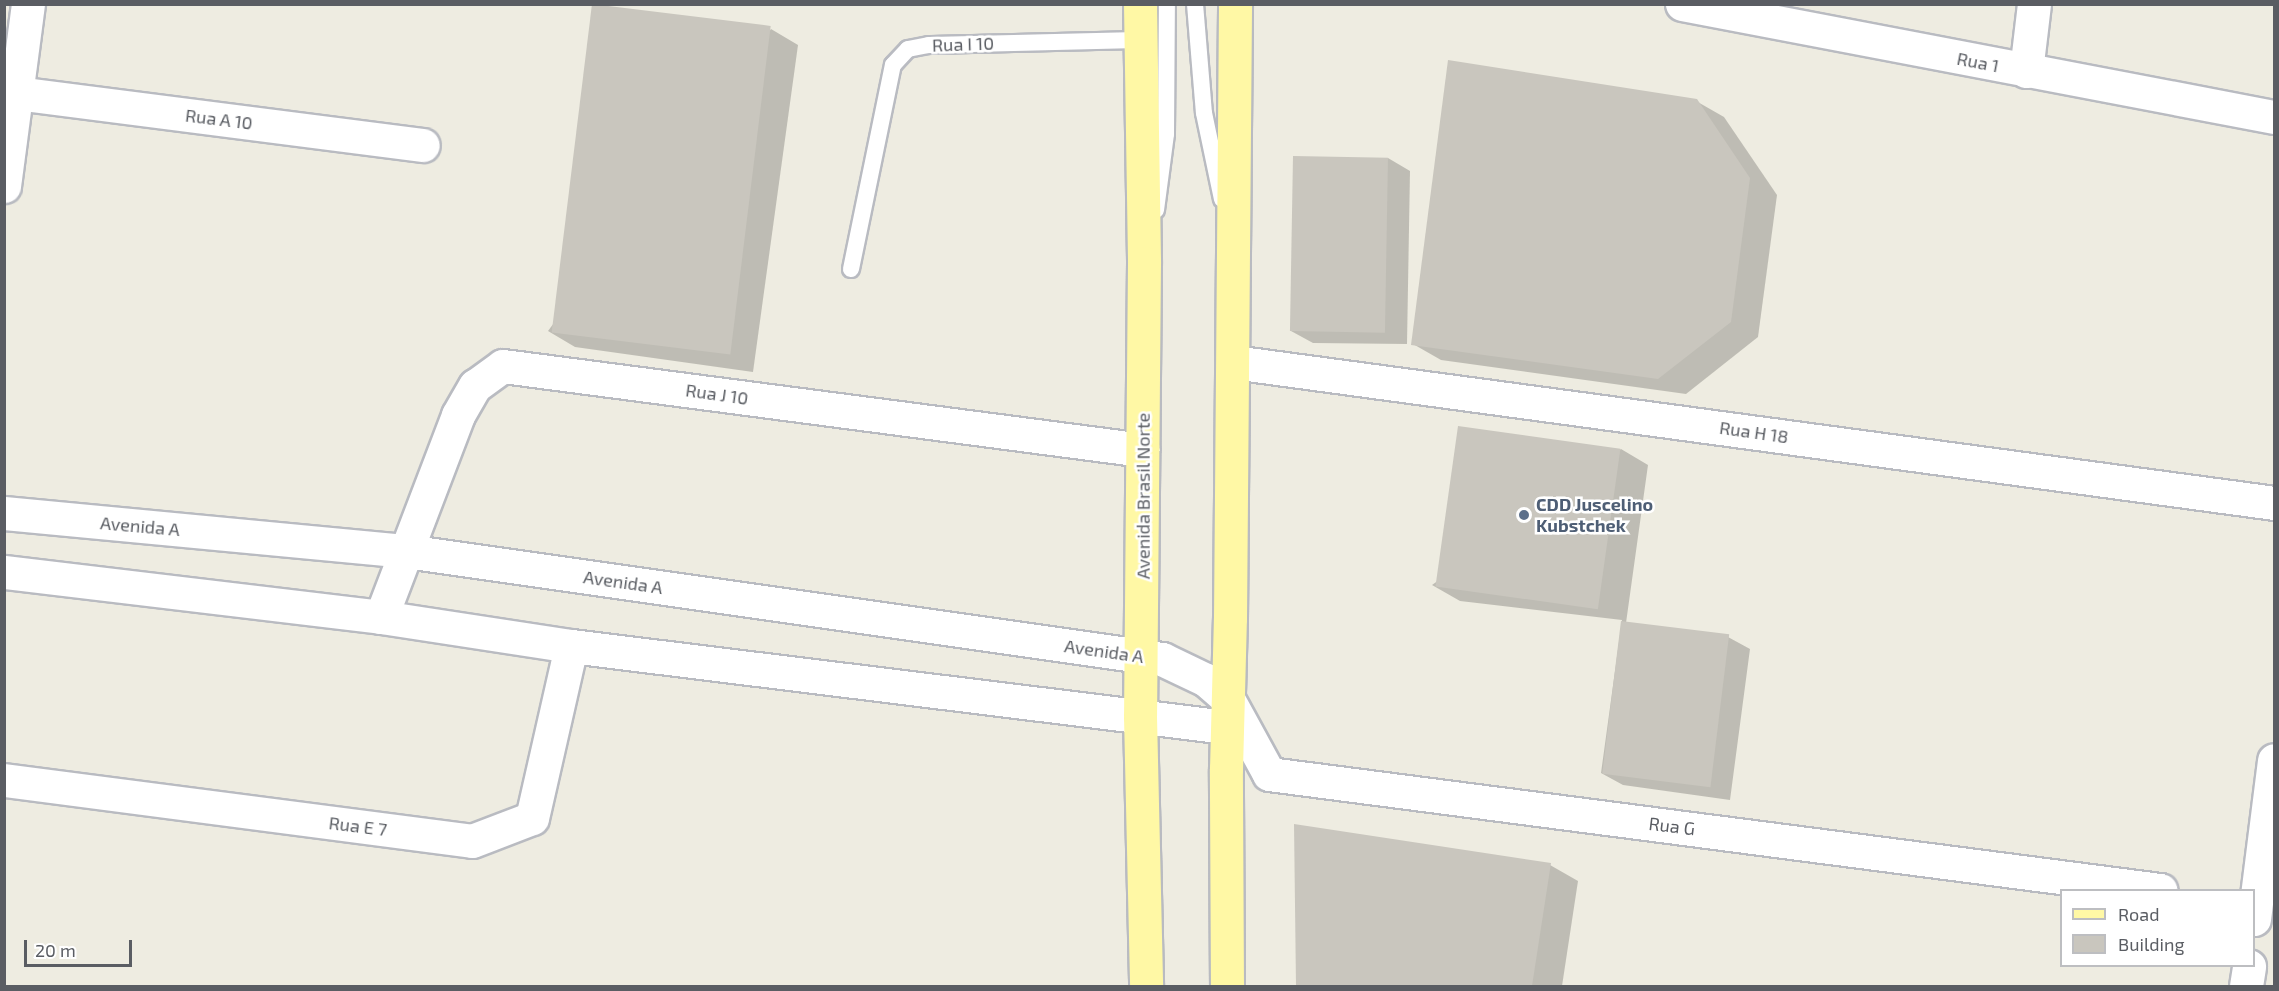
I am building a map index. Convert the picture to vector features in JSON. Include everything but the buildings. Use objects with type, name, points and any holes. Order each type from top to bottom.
[{"type":"main road","name":"Avenida Brasil Norte","points":[[1140,4],[1144,263],[1140,716],[1146,987]]},
{"type":"main road","points":[[1227,987],[1227,713],[1233,362],[1235,4]]},
{"type":"street","points":[[4,186],[28,4]]},
{"type":"street","name":"Rua 1","points":[[1682,4],[2274,117]]},
{"type":"street","points":[[2026,71],[2034,4]]},
{"type":"street","name":"Rua A 10","points":[[16,93],[423,145]]},
{"type":"street","name":"Rua H 18","points":[[1233,362],[2274,503]]},
{"type":"street","name":"Rua J 10","points":[[381,617],[458,415],[475,386],[503,366],[1143,450]]},
{"type":"street","name":"Avenida A","points":[[4,513],[406,552],[1142,656],[1162,660],[1206,680],[1227,713]]},
{"type":"street","points":[[4,572],[381,617],[571,646],[1140,716],[1227,713]]},
{"type":"street","name":"Rua E 7","points":[[4,780],[472,841],[532,818],[571,646]]},
{"type":"street","name":"Rua G","points":[[1227,713],[1269,774],[2145,889]]},
{"type":"street","points":[[2255,901],[2274,760]]},
{"type":"street","points":[[2246,987],[2249,967]]},
{"type":"lane","points":[[1144,263],[1159,190],[1166,134],[1167,4]]},
{"type":"lane","points":[[1195,4],[1204,113],[1210,152],[1234,241]]},
{"type":"lane","name":"Rua I 10","points":[[851,269],[893,65],[908,49],[929,45],[1140,40]]},
{"type":"place","name":"CDD Juscelino Kubstchek","points":[[1524,515]]}]
